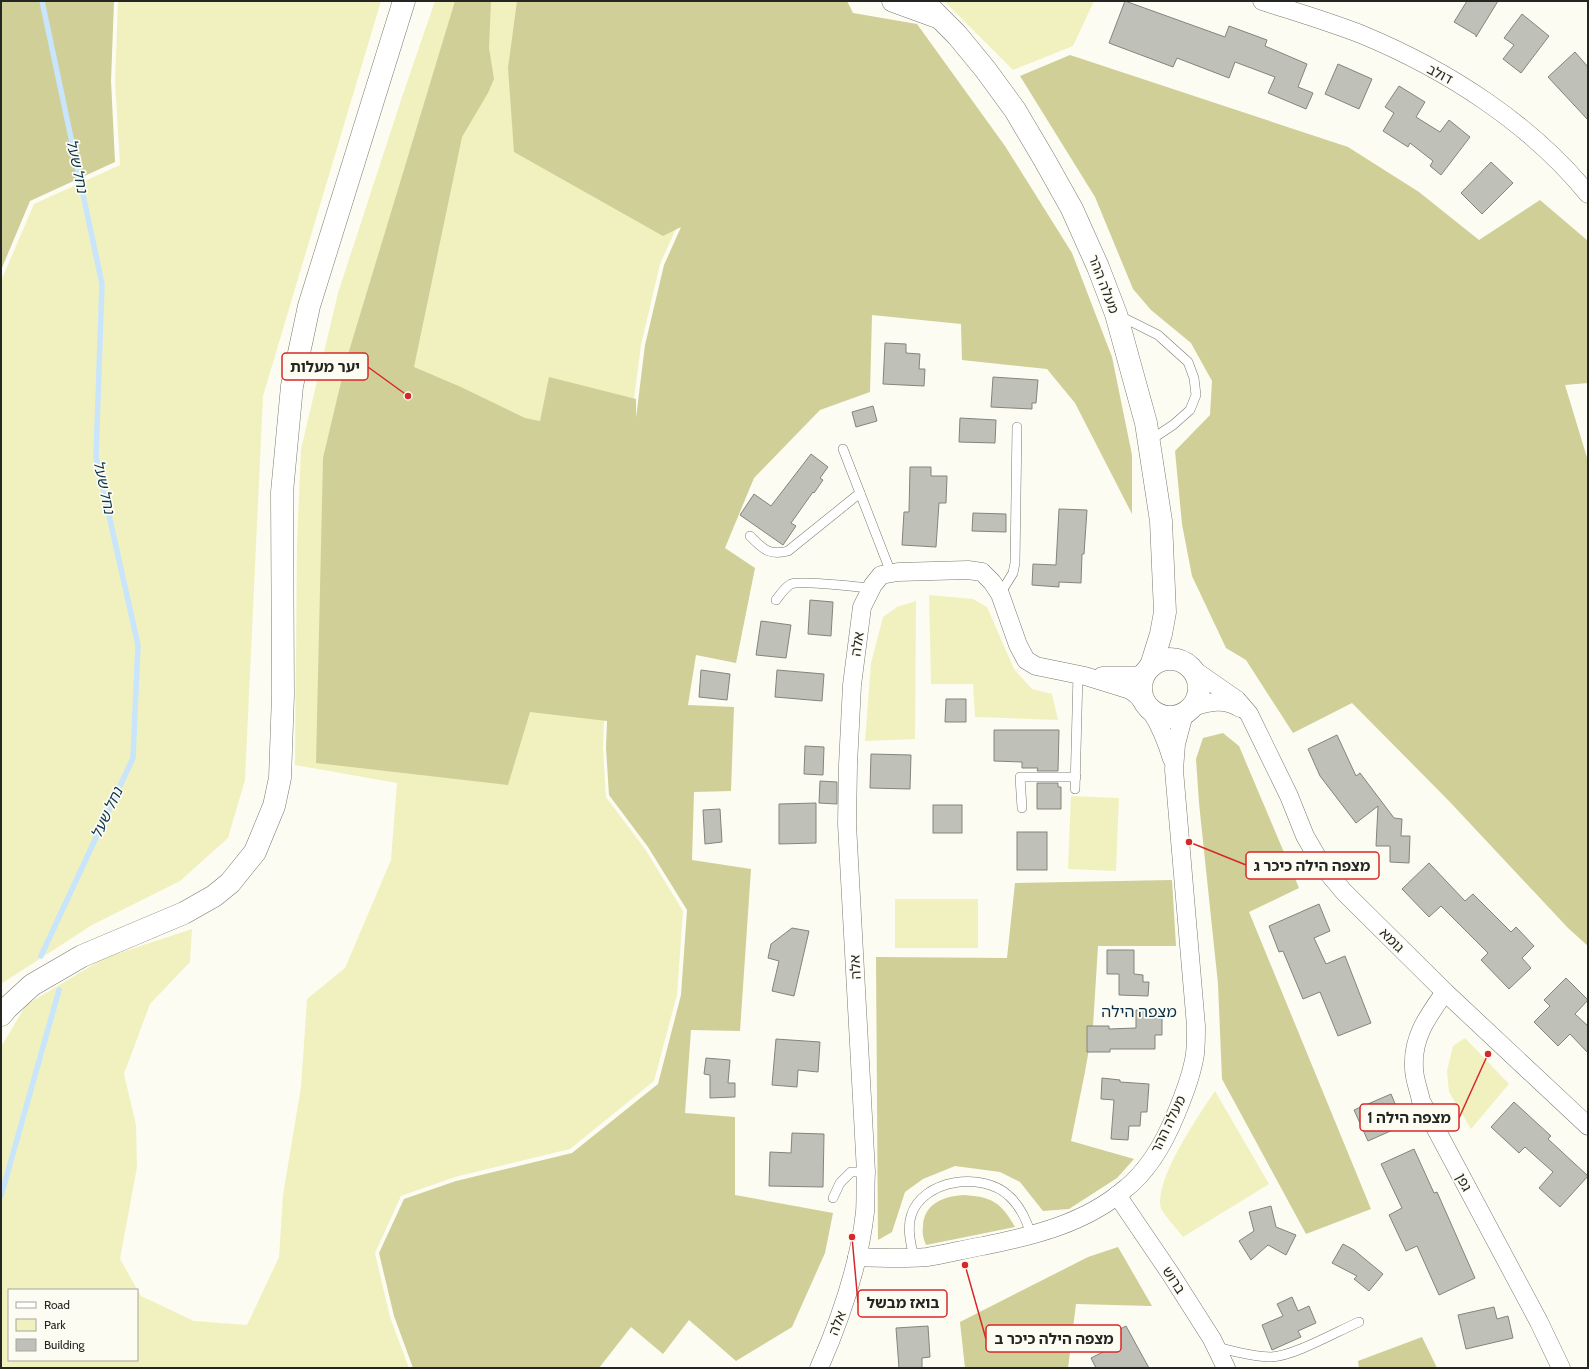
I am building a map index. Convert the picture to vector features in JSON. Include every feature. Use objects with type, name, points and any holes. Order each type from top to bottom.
[{"type":"main road","points":[[1,1016],[7,1008],[32,985],[82,956],[184,913],[214,896],[230,883],[255,852],[274,806],[280,778],[282,695],[282,492],[292,386],[309,306],[404,1]]},
{"type":"main road","points":[[893,1],[940,18]]},
{"type":"main road","name":"מעלה ההר","points":[[923,1],[957,35],[985,69],[1015,110],[1072,209],[1098,267],[1116,314],[1146,423],[1161,521],[1165,612],[1162,634],[1148,670]]},
{"type":"main road","name":"מעלה ההר","points":[[1164,592],[1169,626],[1176,646],[1187,665]]},
{"type":"main road","points":[[1173,659],[1187,665],[1197,677],[1199,688],[1198,698],[1188,710],[1174,718],[1164,717],[1148,707],[1141,694],[1141,688],[1148,670],[1160,661],[1173,659]]},
{"type":"street","name":"דולב","points":[[1262,1],[1362,35],[1451,79],[1496,109],[1537,142],[1575,178],[1588,194]]},
{"type":"street","name":"אלה","points":[[819,1368],[843,1307],[857,1257],[865,1211],[866,1172],[847,824],[852,685],[862,607],[871,588],[881,575],[891,573],[968,570],[982,572],[992,582],[1000,594],[1018,645],[1026,660],[1036,666],[1081,675],[1130,690],[1136,694],[1148,707]]},
{"type":"street","name":"גומא","points":[[1187,665],[1237,700],[1249,714],[1289,796],[1305,836],[1323,867],[1344,892],[1445,992],[1588,1126]]},
{"type":"street","name":"אלה","points":[[1081,675],[1126,676],[1148,670]]},
{"type":"street","points":[[1188,710],[1210,702],[1227,702],[1249,714]]},
{"type":"street","name":"מעלה ההר","points":[[857,1257],[914,1258],[935,1255],[1031,1236],[1084,1215],[1117,1196],[1126,1189],[1141,1173],[1157,1151],[1171,1125],[1191,1073],[1195,1053],[1196,1026],[1174,770],[1168,744],[1160,726],[1148,707]]},
{"type":"street","name":"מעלה ההר","points":[[1174,770],[1176,744],[1188,710]]},
{"type":"street","name":"גפן","points":[[1445,992],[1423,1024],[1414,1045],[1414,1068],[1421,1101],[1539,1322],[1561,1368]]},
{"type":"street","name":"ברוש","points":[[1117,1196],[1170,1273],[1216,1346],[1226,1368]]},
{"type":"lane","points":[[1116,314],[1158,335],[1188,362],[1194,378],[1196,395],[1190,410],[1173,425],[1149,441]]},
{"type":"lane","points":[[1000,594],[1013,573],[1015,563],[1017,427]]},
{"type":"lane","points":[[843,449],[891,573]]},
{"type":"lane","points":[[750,536],[762,548],[777,554],[788,551],[860,493]]},
{"type":"lane","points":[[776,600],[785,588],[793,583],[871,588]]},
{"type":"lane","points":[[1075,789],[1081,675]]},
{"type":"lane","points":[[1022,808],[1020,777],[1076,777]]},
{"type":"lane","points":[[833,1198],[840,1183],[851,1172],[866,1172]]},
{"type":"lane","points":[[914,1258],[910,1240],[910,1216],[918,1201],[930,1191],[948,1183],[965,1182],[996,1187],[1009,1196],[1020,1210],[1026,1221],[1031,1236]]},
{"type":"lane","points":[[1216,1346],[1253,1355],[1271,1357],[1287,1354],[1358,1322]]},
{"type":"green space","points":[[1,1],[114,1],[111,81],[115,162],[30,201],[1,270]]},
{"type":"green space","points":[[118,1],[381,1],[263,396],[245,780],[228,838],[180,881],[92,925],[1,984],[1,281],[34,204],[120,165],[115,81]]},
{"type":"green space","points":[[435,1],[712,1],[691,196],[660,264],[641,345],[609,592],[603,748],[606,797],[645,849],[683,911],[677,995],[654,1081],[570,1149],[455,1177],[401,1196],[375,1253],[390,1317],[409,1368],[1,1368],[1,1047],[26,1005],[104,958],[192,929],[190,962],[150,1004],[124,1074],[136,1125],[137,1167],[120,1259],[137,1289],[8,1289],[8,1361],[138,1361],[138,1291],[141,1296],[194,1321],[247,1325],[279,1257],[283,1195],[301,1087],[307,999],[345,968],[391,860],[397,783],[295,765],[297,543],[301,449],[338,293]]},
{"type":"green space","points":[[455,1],[491,1],[489,48],[494,79],[488,93],[462,137],[414,367],[461,387],[525,418],[540,421],[549,377],[636,399],[636,418],[645,345],[664,265],[681,227],[663,236],[514,152],[508,68],[517,1],[847,1],[853,13],[917,24],[1005,146],[1072,253],[1112,357],[1132,455],[1132,514],[1075,403],[1047,369],[962,360],[961,324],[872,315],[870,392],[820,410],[754,478],[725,548],[755,568],[736,663],[696,655],[688,705],[734,707],[731,791],[694,792],[692,860],[751,869],[740,1031],[691,1030],[685,1113],[735,1117],[735,1195],[833,1213],[825,1253],[792,1327],[736,1361],[689,1320],[663,1354],[631,1327],[599,1368],[413,1368],[394,1316],[379,1253],[404,1199],[456,1181],[572,1153],[658,1084],[681,995],[687,910],[648,847],[609,795],[606,748],[607,721],[530,712],[508,785],[316,763],[323,458],[346,361]]},
{"type":"green space","points":[[944,1],[1094,1],[1073,46],[1013,70]]},
{"type":"green space","points":[[1070,55],[1348,147],[1419,192],[1479,240],[1540,200],[1588,241],[1588,383],[1565,385],[1588,461],[1588,946],[1568,928],[1449,801],[1352,703],[1293,733],[1246,660],[1226,648],[1192,576],[1182,524],[1175,451],[1210,415],[1212,381],[1191,343],[1151,310],[1133,289],[1095,197],[1020,76]]},
{"type":"green space","points":[[929,595],[973,599],[987,607],[1014,669],[1032,689],[1052,694],[1058,720],[975,717],[973,684],[931,684]]},
{"type":"green space","points":[[916,601],[915,739],[865,741],[871,663],[883,617],[897,607]]},
{"type":"green space","points":[[1223,733],[1239,746],[1299,888],[1249,912],[1371,1209],[1306,1234],[1222,1079],[1218,984],[1199,803],[1196,759],[1203,738]]},
{"type":"green space","points":[[1071,796],[1119,798],[1116,871],[1068,869]]},
{"type":"green space","points":[[1172,880],[1176,946],[1098,946],[1093,1026],[1071,1141],[1134,1159],[1117,1178],[1069,1209],[1043,1211],[1020,1182],[1000,1172],[955,1166],[923,1179],[905,1192],[892,1232],[878,1240],[876,957],[1007,958],[1015,883]]},
{"type":"green space","points":[[895,899],[978,899],[978,948],[895,948]]},
{"type":"green space","points":[[1465,1038],[1509,1084],[1471,1129],[1449,1092],[1447,1071],[1453,1046]]},
{"type":"green space","points":[[1215,1091],[1269,1184],[1183,1237],[1167,1218],[1161,1208],[1161,1196],[1164,1181],[1179,1148]]},
{"type":"green space","points":[[964,1195],[982,1197],[995,1202],[1005,1212],[1015,1227],[926,1245],[923,1238],[924,1218],[931,1206],[943,1199]]},
{"type":"green space","points":[[1118,1247],[1152,1306],[1076,1304],[1068,1368],[965,1368],[960,1322],[1088,1257]]},
{"type":"green space","points":[[1422,1337],[1437,1368],[1359,1368],[1358,1361]]},
{"type":"building","points":[[1125,1],[1225,37],[1229,26],[1267,40],[1265,46],[1307,64],[1298,87],[1313,93],[1306,109],[1268,93],[1275,77],[1235,62],[1229,78],[1177,58],[1173,67],[1109,43]]},
{"type":"building","points":[[1467,1],[1498,1],[1476,37],[1476,35],[1454,22]]},
{"type":"building","points":[[1522,14],[1549,36],[1521,73],[1503,59],[1514,45],[1504,38]]},
{"type":"building","points":[[1575,52],[1588,67],[1588,120],[1548,77]]},
{"type":"building","points":[[1338,64],[1372,79],[1359,109],[1325,94]]},
{"type":"building","points":[[1399,86],[1425,102],[1416,117],[1440,132],[1449,120],[1470,137],[1441,175],[1430,166],[1433,161],[1410,143],[1408,147],[1383,131],[1394,113],[1385,107]]},
{"type":"building","points":[[1491,162],[1513,183],[1482,214],[1461,193]]},
{"type":"building","points":[[885,343],[906,344],[906,353],[920,354],[919,369],[925,369],[924,386],[883,384]]},
{"type":"building","points":[[993,377],[1038,380],[1036,403],[1032,403],[1032,409],[991,407]]},
{"type":"building","points":[[873,406],[877,421],[856,427],[852,412]]},
{"type":"building","points":[[960,418],[996,420],[995,443],[959,442]]},
{"type":"building","points":[[811,454],[828,467],[820,478],[823,480],[791,523],[796,526],[783,545],[740,515],[754,494],[771,506]]},
{"type":"building","points":[[910,467],[931,467],[931,476],[947,476],[946,503],[939,503],[936,547],[902,545],[904,512],[909,512]]},
{"type":"building","points":[[1059,509],[1087,510],[1084,554],[1082,554],[1081,583],[1059,582],[1059,587],[1032,585],[1033,564],[1056,565]]},
{"type":"building","points":[[973,513],[1006,514],[1006,532],[972,531]]},
{"type":"building","points":[[810,600],[833,602],[831,636],[808,634]]},
{"type":"building","points":[[761,621],[791,625],[786,658],[756,655]]},
{"type":"building","points":[[701,670],[730,674],[727,700],[699,697]]},
{"type":"building","points":[[777,670],[824,674],[822,701],[775,697]]},
{"type":"building","points":[[946,699],[966,699],[966,722],[945,722]]},
{"type":"building","points":[[994,730],[1059,730],[1058,771],[1037,771],[1038,768],[1022,768],[1022,762],[994,761]]},
{"type":"building","points":[[1337,735],[1356,776],[1360,773],[1394,818],[1402,819],[1401,836],[1410,836],[1409,863],[1390,862],[1390,846],[1376,846],[1378,806],[1356,823],[1320,776],[1308,749]]},
{"type":"building","points":[[805,746],[824,747],[823,775],[804,774]]},
{"type":"building","points":[[871,754],[911,755],[910,789],[870,788]]},
{"type":"building","points":[[820,781],[837,782],[837,804],[819,803]]},
{"type":"building","points":[[1037,783],[1058,783],[1058,787],[1061,787],[1061,809],[1037,809]]},
{"type":"building","points":[[816,803],[816,843],[779,844],[779,804]]},
{"type":"building","points":[[933,805],[962,805],[962,833],[933,833]]},
{"type":"building","points":[[720,809],[722,842],[705,844],[703,810]]},
{"type":"building","points":[[1017,832],[1047,832],[1047,870],[1017,870]]},
{"type":"building","points":[[1429,863],[1465,901],[1473,894],[1511,932],[1516,927],[1534,946],[1522,958],[1531,968],[1509,989],[1481,960],[1488,953],[1441,906],[1429,917],[1402,889]]},
{"type":"building","points":[[1319,904],[1330,931],[1314,938],[1326,964],[1345,956],[1371,1023],[1338,1036],[1320,992],[1303,999],[1283,951],[1279,952],[1269,926]]},
{"type":"building","points":[[792,928],[809,931],[794,996],[772,991],[779,961],[768,958],[771,944]]},
{"type":"building","points":[[1107,950],[1134,950],[1134,974],[1143,975],[1143,982],[1149,982],[1148,996],[1119,995],[1119,974],[1107,974]]},
{"type":"building","points":[[1566,978],[1588,1000],[1575,1014],[1588,1026],[1588,1053],[1570,1034],[1558,1046],[1534,1022],[1550,1006],[1544,1000]]},
{"type":"building","points":[[1136,1010],[1162,1010],[1162,1035],[1155,1035],[1155,1049],[1110,1049],[1110,1052],[1087,1052],[1087,1026],[1109,1026],[1109,1029],[1136,1028]]},
{"type":"building","points":[[776,1039],[820,1042],[818,1072],[798,1070],[797,1087],[772,1085]]},
{"type":"building","points":[[706,1058],[730,1060],[728,1083],[735,1083],[735,1097],[710,1098],[710,1075],[704,1074]]},
{"type":"building","points":[[1102,1078],[1120,1080],[1120,1082],[1149,1084],[1147,1112],[1141,1112],[1140,1126],[1129,1126],[1128,1140],[1111,1139],[1114,1100],[1101,1099]]},
{"type":"building","points":[[1391,1094],[1404,1125],[1368,1141],[1354,1110]]},
{"type":"building","points":[[1514,1102],[1551,1136],[1548,1139],[1588,1176],[1560,1207],[1539,1188],[1553,1172],[1525,1147],[1519,1153],[1491,1127]]},
{"type":"building","points":[[792,1133],[824,1134],[823,1187],[769,1186],[770,1152],[791,1153]]},
{"type":"building","points":[[1414,1149],[1434,1193],[1437,1192],[1475,1278],[1439,1295],[1417,1246],[1406,1251],[1389,1215],[1402,1208],[1381,1164]]},
{"type":"building","points":[[1271,1206],[1276,1227],[1296,1235],[1286,1255],[1268,1245],[1251,1260],[1239,1241],[1254,1231],[1249,1212]]},
{"type":"building","points":[[1343,1244],[1354,1250],[1383,1274],[1369,1291],[1354,1279],[1357,1276],[1332,1263]]},
{"type":"building","points":[[1292,1297],[1298,1311],[1309,1306],[1316,1323],[1298,1331],[1301,1337],[1272,1350],[1262,1325],[1283,1316],[1277,1304]]},
{"type":"building","points":[[1494,1307],[1497,1319],[1508,1316],[1513,1338],[1466,1349],[1458,1315]]},
{"type":"building","points":[[928,1326],[930,1357],[922,1358],[922,1368],[899,1368],[896,1328]]},
{"type":"building","points":[[1126,1326],[1149,1368],[1096,1368],[1091,1358],[1107,1350],[1101,1339]]},
{"type":"waterway","name":"נחל שעל","points":[[41,956],[133,758],[138,645],[96,457],[102,284],[42,1]]},
{"type":"waterway","name":"נחל שעל","points":[[1,1196],[59,990]]},
{"type":"place","name":"יער מעלות","points":[[408,396]]},
{"type":"place","name":"מצפה הילה כיכר ג","points":[[1189,842]]},
{"type":"place","name":"מצפה הילה 1","points":[[1488,1054]]},
{"type":"place","name":"בואז מבשל","points":[[852,1237]]},
{"type":"place","name":"מצפה הילה כיכר ב","points":[[965,1265]]},
{"type":"district","name":"מצפה הילה","points":[[1139,1011]]}]
